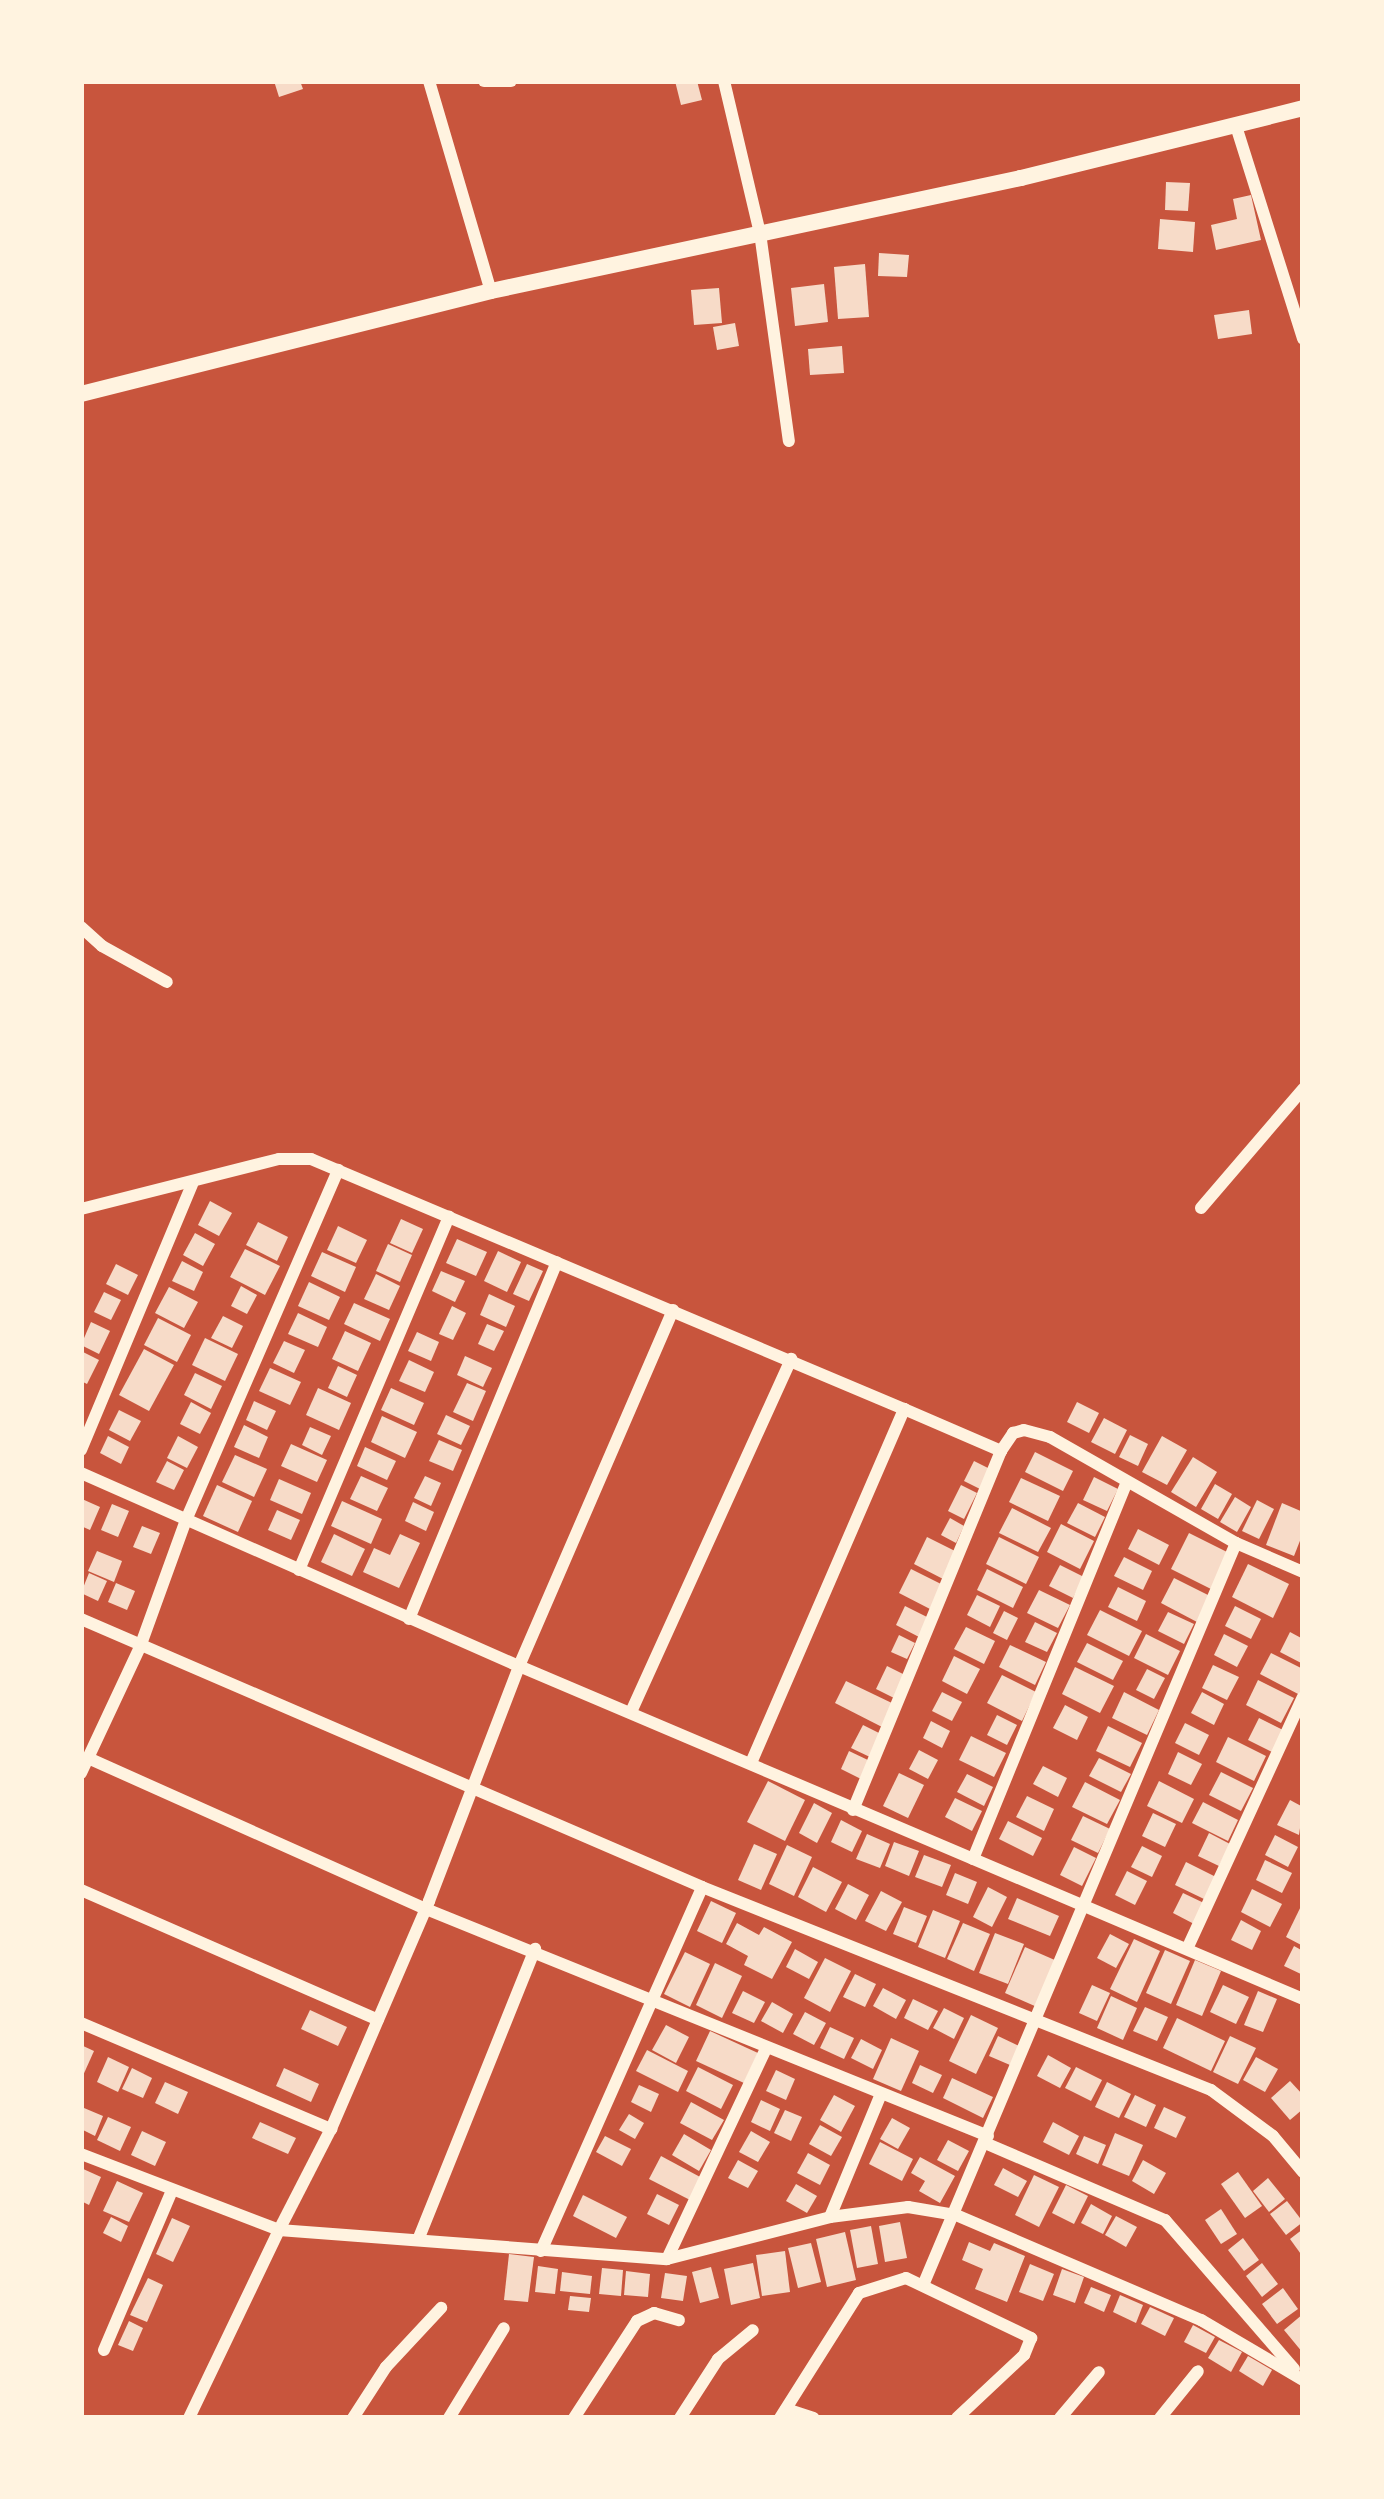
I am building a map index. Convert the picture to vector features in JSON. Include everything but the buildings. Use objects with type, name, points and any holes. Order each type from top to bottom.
[{"type":"street","points":[[429,81],[490,291]]},
{"type":"street","points":[[484,81],[511,81]]},
{"type":"street","points":[[724,81],[760,233],[789,441]]},
{"type":"street","points":[[81,394],[490,291],[1021,178],[1303,108]]},
{"type":"street","points":[[1236,126],[1303,339]]},
{"type":"street","points":[[81,927],[103,946],[167,982]]},
{"type":"street","points":[[1201,1208],[1303,1089]]},
{"type":"street","points":[[81,1209],[296,1156],[1001,1450]]},
{"type":"street","points":[[338,1170],[186,1520],[140,1647],[84,1764],[881,2094],[1166,2220],[1301,2377]]},
{"type":"street","points":[[81,1450],[192,1184]]},
{"type":"street","points":[[299,1570],[448,1216]]},
{"type":"street","points":[[409,1619],[557,1262]]},
{"type":"street","points":[[189,2418],[331,2128],[426,1909],[518,1666],[673,1310]]},
{"type":"street","points":[[631,1712],[791,1359]]},
{"type":"street","points":[[751,1763],[904,1409]]},
{"type":"street","points":[[853,1810],[1001,1450],[1013,1433],[1036,1431],[1236,1543],[1303,1573]]},
{"type":"street","points":[[81,1473],[853,1810],[1302,1995]]},
{"type":"street","points":[[974,1858],[1126,1482]]},
{"type":"street","points":[[924,2283],[1236,1543]]},
{"type":"street","points":[[81,1619],[475,1785],[702,1887],[1211,2090],[1273,2136],[1303,2173]]},
{"type":"street","points":[[1186,1949],[1298,1724],[1303,1697]]},
{"type":"street","points":[[541,2251],[702,1887]]},
{"type":"street","points":[[81,1890],[378,2020]]},
{"type":"street","points":[[418,2240],[535,1949]]},
{"type":"street","points":[[81,2023],[331,2128]]},
{"type":"street","points":[[667,2259],[766,2049]]},
{"type":"street","points":[[830,2217],[881,2094]]},
{"type":"street","points":[[81,2154],[172,2193],[278,2230],[667,2259],[830,2217],[908,2206],[956,2215],[1202,2320],[1301,2377]]},
{"type":"street","points":[[104,2350],[172,2193]]},
{"type":"street","points":[[814,2418],[783,2414],[859,2293],[897,2278],[924,2283],[1031,2338],[1024,2355],[957,2418]]},
{"type":"street","points":[[353,2418],[386,2367],[441,2308]]},
{"type":"street","points":[[574,2418],[637,2321],[654,2313],[680,2320]]},
{"type":"street","points":[[449,2418],[504,2328]]},
{"type":"street","points":[[680,2418],[718,2359],[753,2330]]},
{"type":"street","points":[[1160,2418],[1198,2371]]},
{"type":"street","points":[[1060,2418],[1099,2372]]}]
